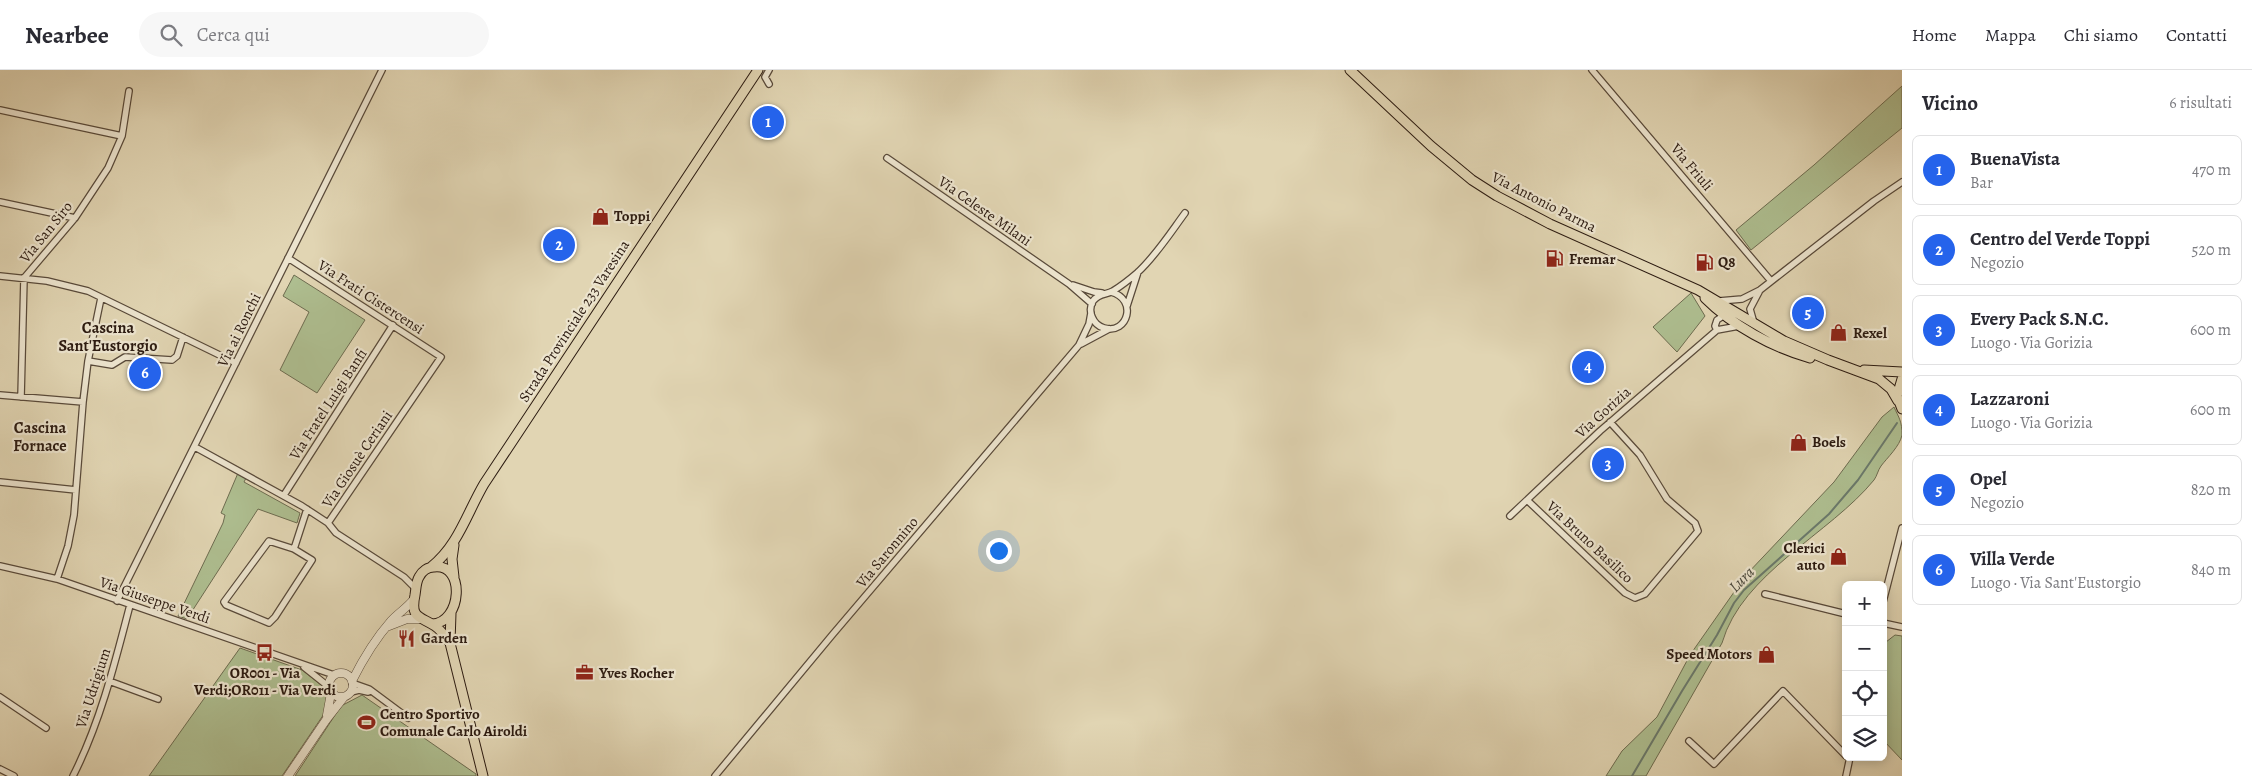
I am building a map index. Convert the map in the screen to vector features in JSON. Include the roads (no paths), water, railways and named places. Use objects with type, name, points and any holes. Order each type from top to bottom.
[{"type":"main road","name":"Via Antonio Parma","points":[[1350,70],[1431,146],[1472,180],[1496,196],[1550,224],[1698,290],[1784,341],[1828,360]]},
{"type":"main road","name":"Strada Provinciale 233 Varesina","points":[[454,542],[484,484],[758,71]]},
{"type":"main road","name":"Via Antonio Parma","points":[[1698,290],[1723,314],[1777,346],[1798,354],[1828,360],[1857,369],[1884,382],[1900,405]]},
{"type":"main road","name":"Via Antonio Parma","points":[[1857,369],[1902,372]]},
{"type":"main road","points":[[1900,405],[1897,391],[1902,379]]},
{"type":"main road","points":[[450,643],[442,632],[432,624],[421,619],[415,612],[414,599],[419,576],[442,558],[454,542]]},
{"type":"main road","points":[[454,542],[452,559],[456,590],[451,613],[450,643],[483,776]]},
{"type":"main road","points":[[431,567],[444,568],[454,577]]},
{"type":"main road","points":[[432,624],[442,622],[451,613]]},
{"type":"street","name":"Via ai Ronchi","points":[[117,601],[382,70]]},
{"type":"street","points":[[769,70],[765,77],[769,84]]},
{"type":"street","name":"Via Friuli","points":[[1592,70],[1771,281]]},
{"type":"street","name":"Via San Siro","points":[[21,397],[24,278],[75,218],[108,168],[122,136],[130,91]]},
{"type":"street","points":[[0,110],[122,136]]},
{"type":"street","name":"Via Celeste Milani","points":[[887,158],[1069,284]]},
{"type":"street","points":[[1718,302],[1742,299],[1760,290],[1874,201],[1902,182]]},
{"type":"street","points":[[0,202],[75,218]]},
{"type":"street","name":"Via Saronnino","points":[[715,776],[1079,345],[1090,324],[1092,304],[1098,296],[1108,293],[1138,272],[1185,213]]},
{"type":"street","name":"Via Frati Cistercensi","points":[[288,258],[441,357]]},
{"type":"street","name":"Via Saronnino","points":[[1079,345],[1122,324],[1126,319],[1127,306],[1138,272]]},
{"type":"street","points":[[0,276],[47,280],[76,287],[236,363]]},
{"type":"street","points":[[1069,284],[1094,292],[1120,296],[1127,306]]},
{"type":"street","points":[[1069,284],[1092,304]]},
{"type":"street","points":[[1754,324],[1750,309],[1760,290]]},
{"type":"street","points":[[57,579],[68,546],[76,490],[88,361],[101,298]]},
{"type":"street","points":[[1091,313],[1094,322],[1099,326],[1109,329]]},
{"type":"street","points":[[1723,314],[1729,314],[1754,324]]},
{"type":"street","name":"Via Gorizia","points":[[1510,516],[1610,422],[1717,330],[1716,322],[1723,314]]},
{"type":"street","name":"Via Fratel Luigi Banfi","points":[[284,495],[393,325]]},
{"type":"street","points":[[1717,330],[1742,326]]},
{"type":"street","points":[[88,361],[112,365],[126,357],[172,360],[177,356],[183,338]]},
{"type":"street","name":"Via Giosuè Ceriani","points":[[195,447],[284,495],[328,523],[441,357]]},
{"type":"street","points":[[0,395],[83,402]]},
{"type":"street","name":"Via Bruno Basilico","points":[[1527,500],[1625,593],[1635,598],[1645,594],[1698,531],[1695,524],[1667,499],[1640,455],[1610,422]]},
{"type":"street","points":[[0,482],[76,490]]},
{"type":"street","points":[[294,549],[307,509]]},
{"type":"street","points":[[328,523],[336,533],[404,577],[416,589]]},
{"type":"street","points":[[1887,586],[1902,528]]},
{"type":"street","points":[[269,541],[294,549],[312,560],[275,617],[269,623],[226,605],[224,602],[269,541]]},
{"type":"street","name":"Via Giuseppe Verdi","points":[[0,566],[57,579],[334,675]]},
{"type":"street","points":[[1765,594],[1842,613]]},
{"type":"street","points":[[288,776],[326,720],[348,694],[360,665],[387,627],[414,599]]},
{"type":"street","name":"Via Udrigium","points":[[73,776],[84,754],[109,681],[130,605]]},
{"type":"street","points":[[387,627],[407,619],[421,619]]},
{"type":"street","points":[[1887,624],[1902,627]]},
{"type":"street","name":"Via Giuseppe Verdi","points":[[301,664],[330,690]]},
{"type":"street","points":[[326,720],[330,708],[330,680],[334,675],[345,674],[360,665]]},
{"type":"street","points":[[345,674],[352,682],[365,687],[408,718]]},
{"type":"street","points":[[109,681],[158,699]]},
{"type":"street","points":[[330,690],[337,697],[364,690],[373,694]]},
{"type":"street","points":[[1689,741],[1714,764],[1783,691],[1842,752]]},
{"type":"street","points":[[0,697],[46,728]]},
{"type":"street","points":[[1846,776],[1848,761]]},
{"type":"street","points":[[0,769],[14,776]]},
{"type":"waterway","name":"Lura","points":[[1632,776],[1717,635],[1734,603],[1744,590],[1829,514],[1858,480],[1897,423]]},
{"type":"place","name":"BuenaVista","points":[[768,122]]},
{"type":"place","name":"Toppi","points":[[600,216]]},
{"type":"place","name":"Centro del Verde Toppi","points":[[559,245]]},
{"type":"place","name":"Fremar","points":[[1555,259]]},
{"type":"place","name":"Q8","points":[[1704,262]]},
{"type":"place","name":"Opel","points":[[1808,313]]},
{"type":"place","name":"Rexel","points":[[1839,333]]},
{"type":"place","name":"Lazzaroni","points":[[1588,367]]},
{"type":"place","name":"Villa Verde","points":[[145,373]]},
{"type":"place","name":"Boels","points":[[1798,442]]},
{"type":"place","name":"Every Pack S.N.C.","points":[[1608,464]]},
{"type":"place","name":"Clerici auto","points":[[1839,557]]},
{"type":"place","name":"Garden","points":[[407,638]]},
{"type":"place","name":"OR001 - Via Verdi;OR011 - Via Verdi","points":[[265,652]]},
{"type":"place","name":"Speed Motors","points":[[1766,654]]},
{"type":"place","name":"Yves Rocher","points":[[585,673]]},
{"type":"place","name":"Centro Sportivo Comunale Carlo Airoldi","points":[[366,723]]},
{"type":"district","name":"Cascina Sant'Eustorgio","points":[[108,336]]},
{"type":"district","name":"Cascina Fornace","points":[[40,436]]}]
